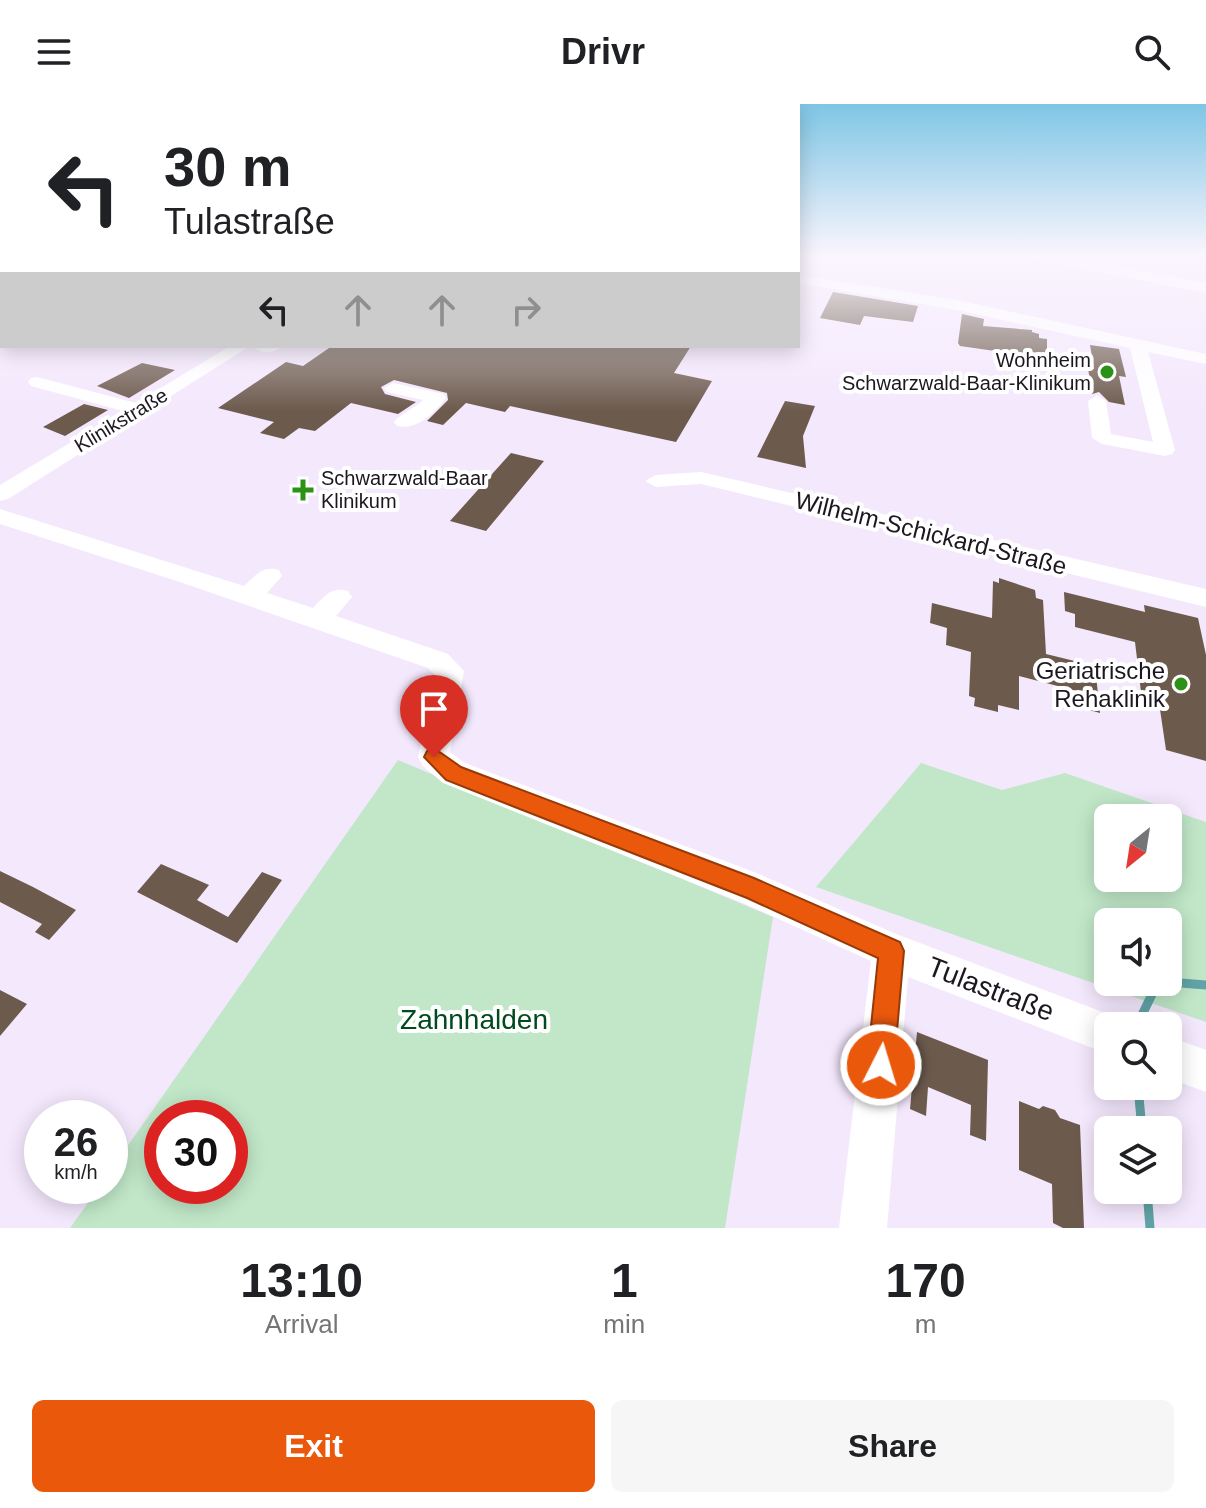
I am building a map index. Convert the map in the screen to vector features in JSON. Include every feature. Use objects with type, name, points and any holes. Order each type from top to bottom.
[{"type":"street","points":[[961,305],[1206,359]]},
{"type":"street","points":[[1097,401],[1100,422],[1161,432],[1138,344]]},
{"type":"street","name":"Klinikstraße","points":[[0,494],[239,348]]},
{"type":"street","points":[[37,382],[138,409]]},
{"type":"street","points":[[393,388],[437,398],[413,419],[404,422]]},
{"type":"street","name":"Wilhelm-Schickard-Straße","points":[[656,481],[701,478],[1206,598]]},
{"type":"street","points":[[0,516],[192,577],[316,621],[339,597]]},
{"type":"street","points":[[163,568],[185,550]]},
{"type":"street","points":[[192,577],[213,559]]},
{"type":"street","points":[[247,598],[270,576]]},
{"type":"street","name":"Tulastraße","points":[[316,621],[438,661],[450,671],[434,757],[454,773],[754,890],[891,951],[1094,1029]]},
{"type":"street","points":[[863,1228],[891,951]]},
{"type":"street","points":[[1182,1062],[1206,1071]]},
{"type":"green space","name":"Zahnhalden","points":[[398,760],[773,917],[725,1228],[70,1228],[87,1204],[128,1204],[128,1145],[144,1122],[144,1204],[248,1204],[248,1100],[160,1100]]},
{"type":"green space","points":[[921,763],[1002,790],[1065,773],[1154,804],[1094,804],[1094,892],[1182,892],[1182,814],[1206,822],[1206,1022],[1131,996],[1182,996],[1182,908],[1094,908],[1094,983],[816,887]]},
{"type":"building","points":[[826,305],[918,306],[913,322],[864,316],[860,325],[820,318]]},
{"type":"building","points":[[962,314],[984,319],[983,326],[1032,330],[1039,334],[1039,338],[1047,339],[1047,355],[1039,353],[1038,357],[960,346]]},
{"type":"building","name":"Wohnheim Schwarzwald-Baar-Klinikum","points":[[1090,345],[1119,349],[1126,377],[1119,376],[1125,405],[1109,402],[1099,392],[1092,394],[1088,368],[1094,369]]},
{"type":"building","points":[[329,348],[690,348],[674,373],[712,381],[676,442],[510,406],[505,412],[466,403],[443,425],[427,421],[448,400],[447,393],[394,380],[381,387],[385,394],[416,402],[398,414],[351,403],[315,431],[299,428],[284,439],[260,433],[274,422],[218,408],[286,362],[303,366]]},
{"type":"building","points":[[142,363],[175,370],[129,398],[97,386]]},
{"type":"building","points":[[785,401],[815,406],[803,436],[806,468],[757,457]]},
{"type":"building","points":[[84,404],[108,410],[65,436],[43,427]]},
{"type":"building","points":[[511,453],[544,461],[486,531],[450,521]]},
{"type":"building","name":"Geriatrische Rehaklinik","points":[[999,578],[1035,590],[1036,598],[1043,600],[1046,654],[1095,666],[1100,713],[1078,707],[1077,691],[1019,676],[1019,710],[998,705],[998,712],[974,706],[975,698],[969,696],[971,652],[946,645],[947,628],[930,623],[932,603],[992,618],[993,581],[999,583]]},
{"type":"building","name":"Geriatrische Rehaklinik","points":[[1064,592],[1145,612],[1144,605],[1198,618],[1206,655],[1206,761],[1166,750],[1158,696],[1141,692],[1135,642],[1075,627],[1075,614],[1065,611]]},
{"type":"building","points":[[161,864],[209,885],[197,900],[228,917],[262,872],[282,880],[237,943],[137,892]]},
{"type":"building","points":[[0,871],[76,910],[49,940],[35,932],[42,924],[0,902]]},
{"type":"building","points":[[0,990],[27,1004],[0,1036]]},
{"type":"building","points":[[917,1032],[988,1060],[986,1141],[970,1135],[971,1105],[928,1087],[926,1116],[910,1109]]},
{"type":"building","points":[[1019,1101],[1039,1109],[1043,1106],[1055,1110],[1060,1118],[1080,1125],[1084,1228],[1063,1228],[1053,1223],[1052,1184],[1019,1170]]},
{"type":"waterway","points":[[1182,983],[1206,985]]},
{"type":"waterway","points":[[1143,1012],[1151,996]]},
{"type":"waterway","points":[[1139,1100],[1141,1116]]},
{"type":"waterway","points":[[1148,1204],[1150,1228]]},
{"type":"place","name":"Wohnheim Schwarzwald-Baar-Klinikum","points":[[1107,372]]},
{"type":"place","name":"Schwarzwald-Baar Klinikum","points":[[303,490]]},
{"type":"place","name":"Geriatrische Rehaklinik","points":[[1181,684]]},
{"type":"route","points":[[434,757],[454,773],[754,890],[891,951],[881,1065]]}]
